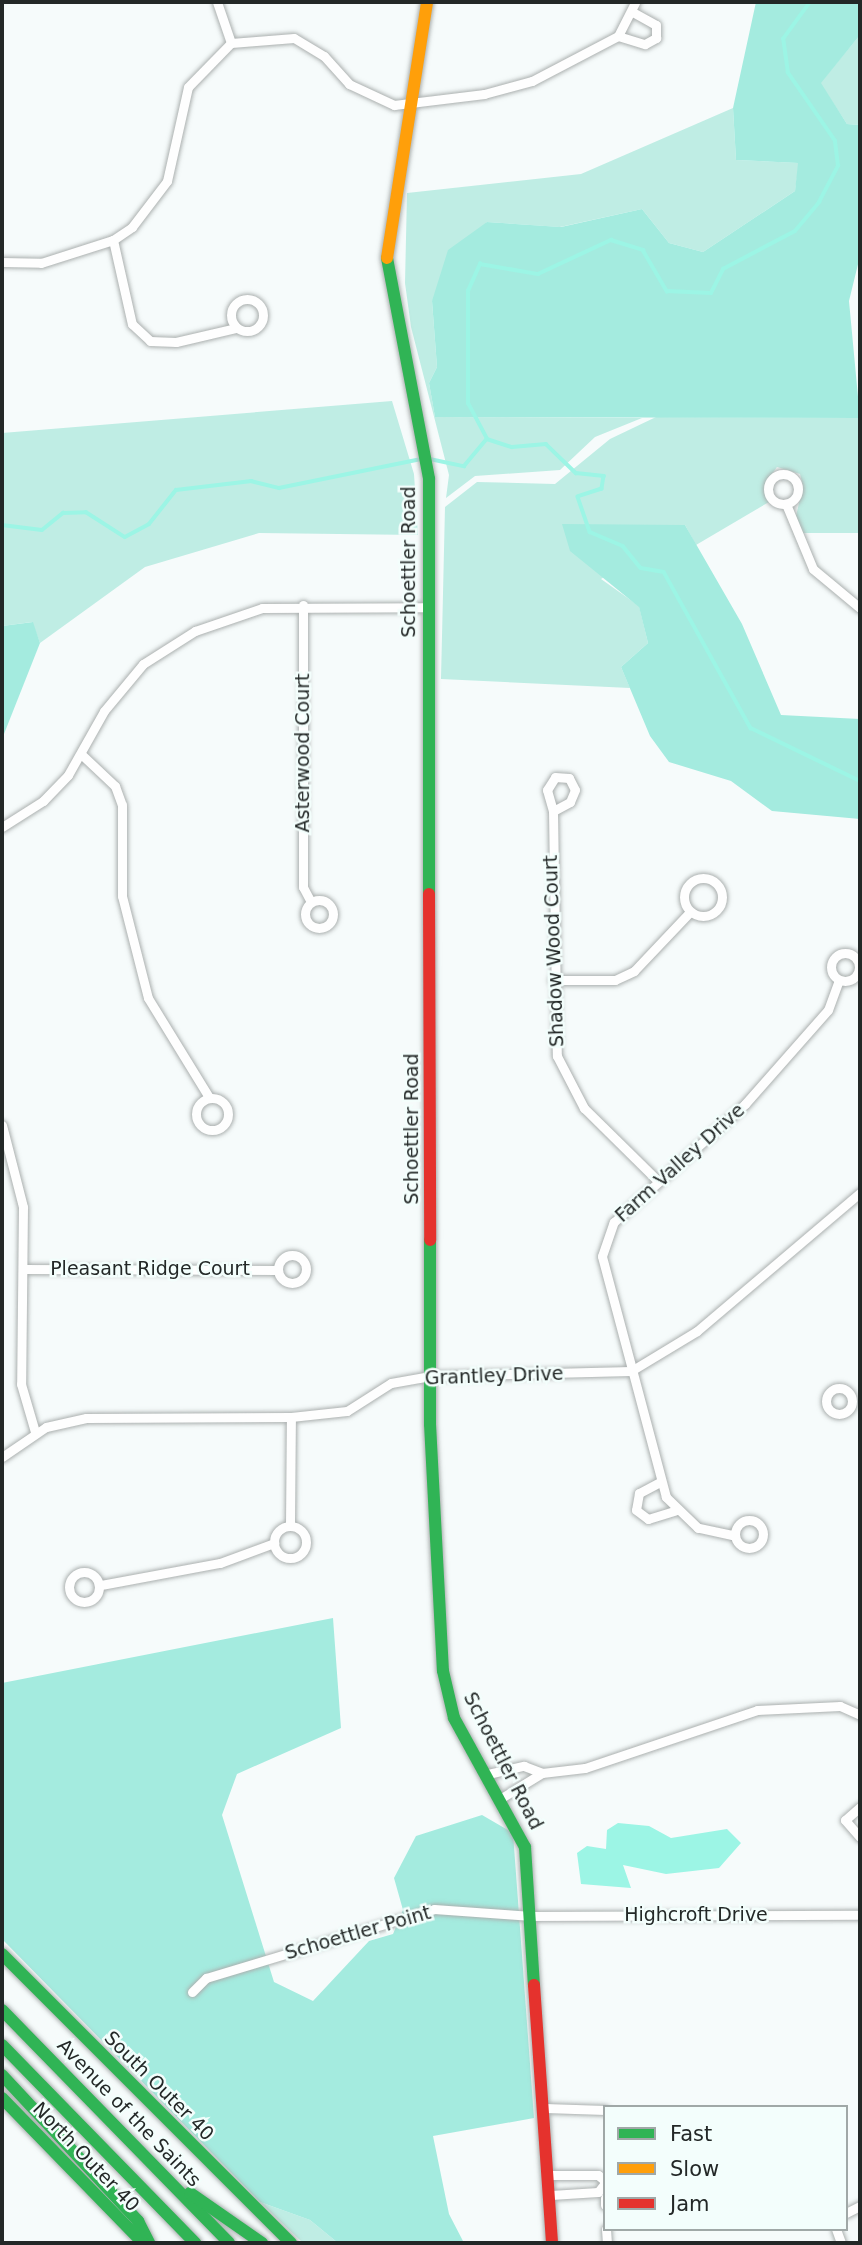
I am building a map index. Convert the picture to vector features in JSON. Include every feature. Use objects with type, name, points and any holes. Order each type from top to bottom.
[{"type":"main road","name":"Schoettler Road","points":[[428,2],[409,101],[386,250],[394,315],[421,419],[430,500],[430,1376],[447,1698],[503,1797],[525,1847],[551,2175],[552,2243]]},
{"type":"main road","name":"South Outer 40","points":[[2,1954],[291,2243]]},
{"type":"main road","name":"Avenue of the Saints","points":[[2,2010],[229,2243]]},
{"type":"main road","points":[[2,2045],[195,2243]]},
{"type":"main road","points":[[2,2076],[138,2221],[149,2243]]},
{"type":"main road","name":"North Outer 40","points":[[2,2098],[143,2243]]},
{"type":"main road","points":[[161,2173],[262,2243]]},
{"type":"street","points":[[217,2],[231,43]]},
{"type":"street","points":[[2,262],[41,263],[113,240],[154,203],[167,181],[188,87],[231,43],[294,38],[374,99],[409,101],[508,89],[618,36],[634,7],[656,25],[656,38],[645,44],[618,36]]},
{"type":"street","points":[[113,240],[132,324],[150,341],[176,342],[236,328]]},
{"type":"street","points":[[786,504],[813,569],[860,608]]},
{"type":"street","points":[[2,827],[43,802],[81,754],[121,688],[168,647],[229,618],[303,605],[428,607]]},
{"type":"street","name":"Asterwood Court","points":[[303,605],[303,887],[310,900]]},
{"type":"street","points":[[81,754],[115,786],[122,805],[123,903],[148,998],[209,1097]]},
{"type":"street","name":"Shadow Wood Court","points":[[553,811],[553,980],[557,1056],[571,1091],[658,1181]]},
{"type":"street","points":[[553,980],[615,980],[634,971],[689,913],[689,884],[704,878],[717,883],[719,907],[706,915],[689,913]]},
{"type":"street","name":"Farm Valley Drive","points":[[732,1535],[698,1528],[676,1511],[660,1482],[602,1256],[614,1222],[761,1087],[828,1010],[839,980]]},
{"type":"street","points":[[2,1125],[19,1174],[23,1269],[21,1384],[36,1432]]},
{"type":"street","name":"Grantley Drive","points":[[2,1457],[36,1432],[86,1418],[291,1416],[347,1411],[391,1383],[430,1376],[631,1371],[688,1339],[860,1193]]},
{"type":"street","name":"Pleasant Ridge Court","points":[[23,1269],[278,1270]]},
{"type":"street","points":[[850,1394],[860,1387]]},
{"type":"street","points":[[101,1585],[220,1563],[274,1544],[290,1524],[291,1416]]},
{"type":"street","points":[[660,1482],[639,1493],[636,1510],[648,1519],[676,1511]]},
{"type":"street","points":[[274,1544],[284,1558],[301,1554],[306,1538],[290,1524]]},
{"type":"street","points":[[503,1797],[542,1773],[585,1768],[757,1710],[840,1706],[860,1714]]},
{"type":"street","points":[[488,1774],[524,1766],[542,1773]]},
{"type":"street","points":[[860,1807],[845,1820],[860,1837]]},
{"type":"street","name":"Schoettler Point","points":[[192,1992],[206,1978],[434,1909],[532,1916]]},
{"type":"street","name":"Highcroft Drive","points":[[532,1916],[860,1915]]},
{"type":"street","points":[[545,2108],[603,2110]]},
{"type":"street","points":[[551,2175],[598,2175],[603,2180]]},
{"type":"street","points":[[551,2195],[598,2192],[603,2185]]},
{"type":"shaded area","points":[[756,2],[860,2],[860,35],[821,83],[847,124],[860,125],[860,256],[849,301],[860,418],[435,417],[429,383],[437,367],[432,301],[448,250],[487,222],[561,227],[642,209],[669,243],[703,252],[795,191],[798,163],[736,160],[733,108]]},
{"type":"shaded area","points":[[860,35],[860,125],[847,124],[820,83]]},
{"type":"shaded area","points":[[733,108],[736,160],[799,163],[795,191],[703,252],[669,243],[642,209],[560,227],[487,222],[432,301],[437,367],[429,383],[435,417],[642,418],[595,437],[560,470],[475,476],[446,498],[449,475],[411,327],[405,283],[407,193],[581,174]]},
{"type":"shaded area","points":[[392,401],[414,474],[418,535],[259,533],[145,567],[40,643],[32,622],[2,626],[2,433]]},
{"type":"shaded area","points":[[656,417],[860,418],[860,533],[801,533],[796,516],[803,486],[800,474],[777,467],[764,485],[769,502],[696,545],[685,525],[601,579],[639,606],[648,643],[621,667],[630,688],[441,679],[445,507],[477,482],[555,484],[610,439]]},
{"type":"shaded area","points":[[562,524],[685,525],[742,624],[781,715],[860,719],[860,819],[772,811],[731,781],[669,762],[650,736],[621,667],[648,643],[639,607],[570,551]]},
{"type":"shaded area","points":[[33,622],[40,643],[2,739],[2,626]]},
{"type":"shaded area","points":[[333,1618],[341,1728],[237,1774],[222,1815],[274,1982],[313,2001],[369,1941],[393,1934],[403,1910],[394,1878],[416,1836],[482,1815],[513,1833],[534,2118],[433,2136],[449,2214],[464,2243],[338,2243],[310,2220],[260,2202],[2,1939],[2,1683]]},
{"type":"shaded area","points":[[618,1823],[649,1826],[671,1838],[727,1829],[741,1843],[719,1868],[666,1874],[623,1865],[631,1888],[581,1884],[577,1853],[587,1846],[606,1849],[607,1830]]},
{"type":"shaded area","points":[[260,2202],[310,2220],[338,2243],[303,2243]]},
{"type":"waterway","points":[[430,459],[464,466],[487,439],[468,404],[468,291],[480,264],[538,274],[611,240],[643,250],[667,291],[711,293],[723,269],[795,231],[819,202],[838,166],[835,141],[788,73],[783,39],[810,2]]},
{"type":"waterway","points":[[487,439],[512,447],[546,444],[576,473],[604,476],[602,489],[578,497],[590,532],[623,546],[641,568],[664,572],[751,728],[860,781]]},
{"type":"waterway","points":[[2,525],[42,530],[63,513],[86,512],[125,537],[149,524],[176,490],[251,481],[279,488],[422,459]]},
{"type":"traffic: fast","points":[[387,258],[429,479],[429,894]]},
{"type":"traffic: fast","points":[[430,1240],[430,1424],[443,1671],[454,1718],[525,1847],[534,1985]]},
{"type":"traffic: fast","points":[[2,1954],[291,2243]]},
{"type":"traffic: fast","points":[[2,2010],[229,2243]]},
{"type":"traffic: fast","points":[[2,2045],[195,2243]]},
{"type":"traffic: fast","points":[[2,2075],[138,2221],[149,2243]]},
{"type":"traffic: fast","points":[[2,2098],[143,2243]]},
{"type":"traffic: fast","points":[[190,2193],[262,2243]]},
{"type":"traffic: slow","points":[[387,258],[427,2]]},
{"type":"traffic: jam","points":[[429,894],[430,1240]]},
{"type":"traffic: jam","points":[[534,1985],[552,2243]]}]
